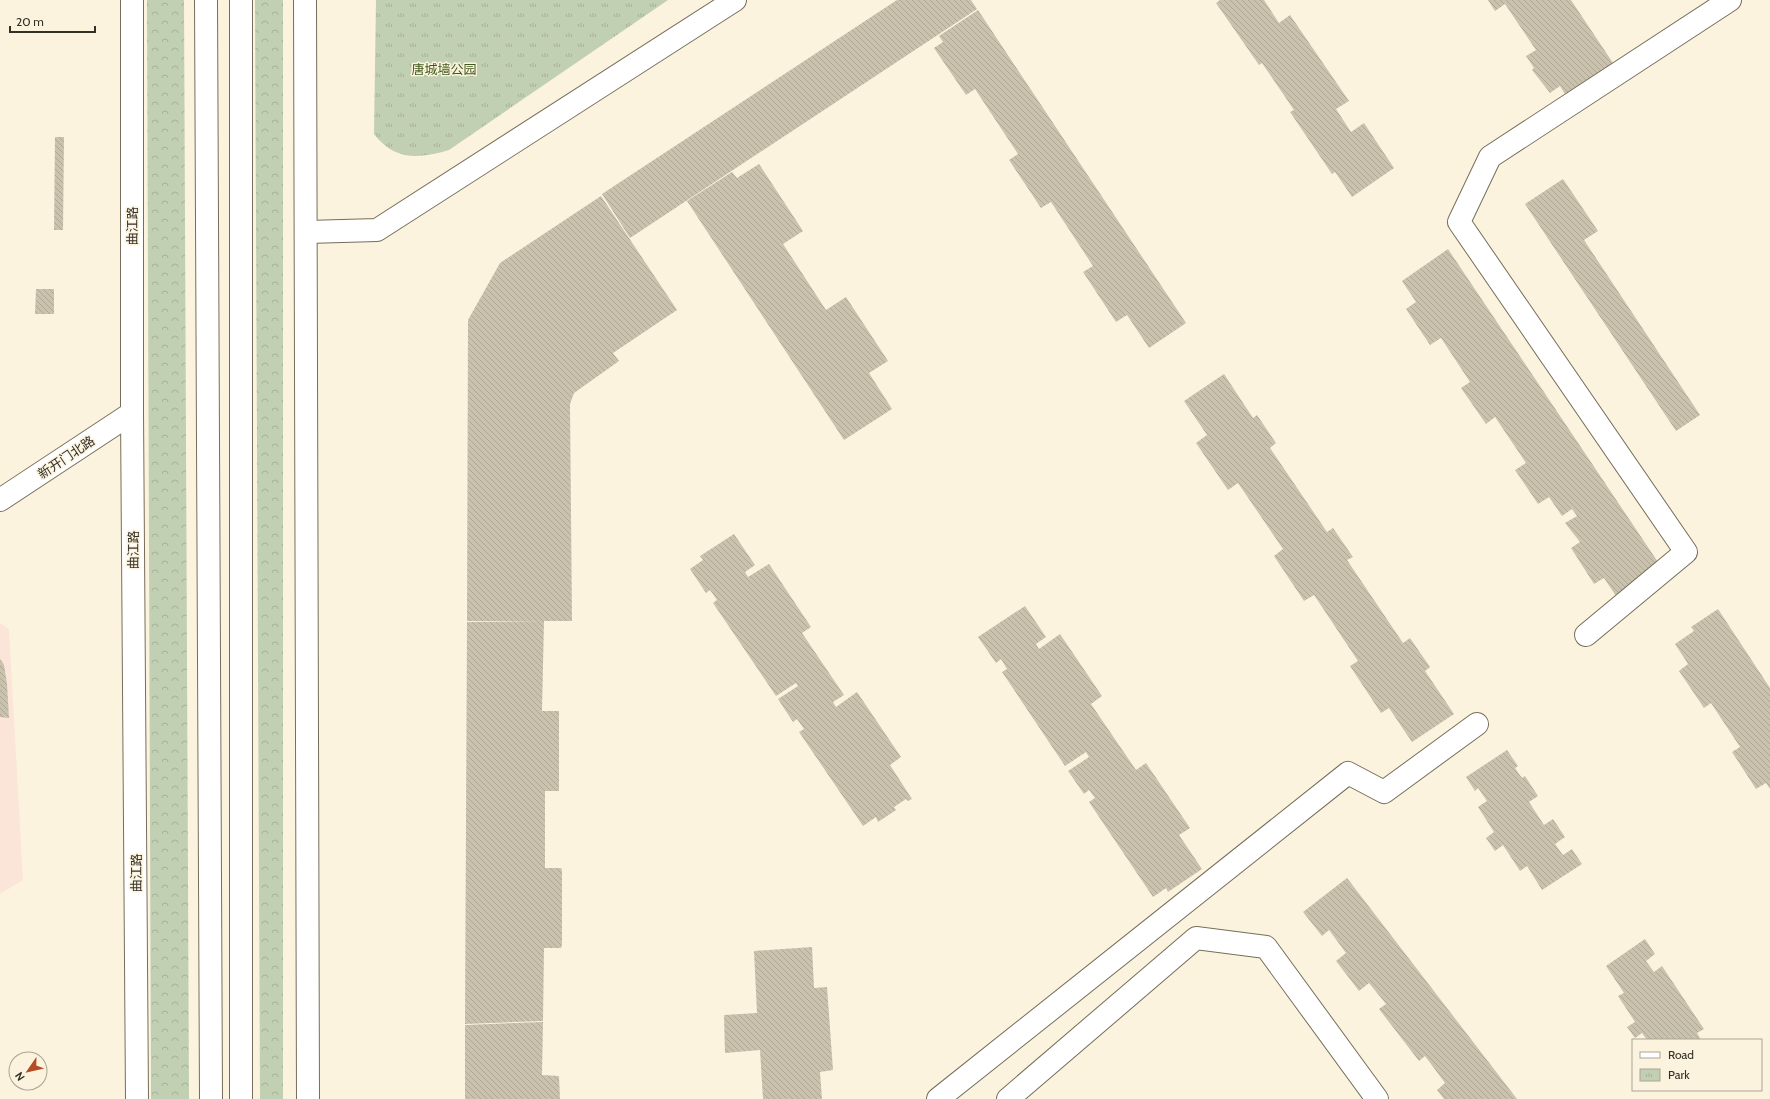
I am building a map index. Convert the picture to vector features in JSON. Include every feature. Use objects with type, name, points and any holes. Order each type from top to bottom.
[{"type":"main road","name":"曲江路","points":[[132,0],[132,413],[136,1099]]},
{"type":"main road","points":[[206,0],[211,1099]]},
{"type":"main road","points":[[241,0],[241,1099]]},
{"type":"main road","points":[[305,0],[307,232],[308,1099]]},
{"type":"main road","points":[[307,232],[377,230],[735,0]]},
{"type":"main road","points":[[1586,635],[1686,552],[1459,222],[1490,157],[1730,0]]},
{"type":"main road","name":"新开门北路","points":[[0,500],[132,413]]},
{"type":"main road","points":[[938,1099],[1348,772],[1384,792],[1477,724]]},
{"type":"main road","points":[[1008,1099],[1196,938],[1266,947],[1377,1099]]},
{"type":"shaded area","points":[[0,623],[9,629],[23,880],[0,894]]},
{"type":"green space","points":[[147,0],[184,0],[189,1099],[151,1099]]},
{"type":"green space","points":[[255,0],[283,0],[283,1099],[260,1099]]},
{"type":"green space","name":"唐城墙公园","points":[[376,0],[668,0],[449,150],[428,155],[408,156],[390,149],[374,134]]},
{"type":"building","points":[[897,0],[971,0],[977,9],[630,238],[602,194]]},
{"type":"building","points":[[1220,0],[1264,0],[1279,23],[1290,15],[1349,101],[1336,109],[1351,132],[1364,123],[1394,168],[1352,197],[1335,172],[1332,174],[1290,112],[1294,110],[1262,63],[1259,65],[1216,3]]},
{"type":"building","points":[[1488,0],[1571,0],[1621,75],[1573,107],[1560,86],[1550,93],[1532,70],[1534,68],[1526,56],[1536,50],[1505,4],[1495,11]]},
{"type":"building","points":[[978,10],[1186,323],[1149,348],[1127,315],[1116,322],[1083,272],[1093,266],[1051,202],[1041,208],[1009,160],[1018,154],[975,89],[966,95],[934,48],[943,42],[939,36]]},
{"type":"building","points":[[55,137],[64,137],[63,230],[54,230]]},
{"type":"building","points":[[759,164],[803,231],[783,244],[826,310],[846,297],[888,361],[869,373],[892,409],[844,440],[687,201],[732,172],[737,178]]},
{"type":"building","points":[[1563,179],[1598,231],[1584,240],[1700,415],[1676,431],[1525,204]]},
{"type":"building","points":[[601,196],[677,310],[613,353],[619,361],[574,393],[570,404],[572,621],[467,621],[468,320],[500,263]]},
{"type":"building","points":[[1448,249],[1666,574],[1618,599],[1604,578],[1594,584],[1571,548],[1580,542],[1565,523],[1577,516],[1572,509],[1562,516],[1549,497],[1538,504],[1515,470],[1526,463],[1495,417],[1486,424],[1461,388],[1470,382],[1441,338],[1430,345],[1406,309],[1416,302],[1402,281]]},
{"type":"building","points":[[36,289],[54,289],[54,314],[35,314]]},
{"type":"building","points":[[1224,374],[1253,418],[1257,415],[1276,443],[1270,448],[1327,532],[1333,528],[1353,557],[1347,560],[1403,643],[1410,638],[1430,667],[1425,671],[1454,714],[1412,742],[1389,708],[1381,713],[1350,666],[1358,661],[1314,595],[1304,601],[1274,556],[1283,549],[1238,483],[1228,490],[1196,443],[1207,435],[1184,401]]},
{"type":"building","points":[[734,534],[755,565],[745,572],[748,577],[769,564],[811,627],[802,633],[844,695],[833,702],[836,707],[857,692],[901,757],[890,765],[912,799],[908,801],[906,799],[894,807],[896,810],[878,822],[876,817],[863,826],[799,732],[804,729],[797,719],[793,722],[778,699],[798,686],[796,683],[776,696],[713,603],[717,600],[710,590],[706,593],[690,569],[703,560],[700,556]]},
{"type":"building","points":[[1025,606],[1046,637],[1036,644],[1039,649],[1060,634],[1102,696],[1091,704],[1136,770],[1146,763],[1190,828],[1179,835],[1202,869],[1168,892],[1166,888],[1153,897],[1089,802],[1095,798],[1089,790],[1084,794],[1068,771],[1089,757],[1086,752],[1065,766],[1002,672],[1007,669],[1001,659],[996,663],[978,637]]},
{"type":"building","points":[[1718,609],[1770,688],[1770,789],[1766,783],[1756,789],[1732,752],[1740,747],[1711,703],[1704,708],[1679,671],[1688,664],[1675,644],[1694,631],[1691,627]]},
{"type":"building","points":[[544,621],[542,711],[559,711],[559,791],[545,791],[545,868],[561,868],[562,870],[562,945],[561,948],[544,948],[543,1021],[465,1024],[467,622]]},
{"type":"building","points":[[0,659],[4,665],[7,684],[9,718],[0,717]]},
{"type":"building","points":[[1507,750],[1518,766],[1515,768],[1522,778],[1525,776],[1538,796],[1529,802],[1544,825],[1553,819],[1565,837],[1555,844],[1563,855],[1572,849],[1582,864],[1542,890],[1527,866],[1520,871],[1503,845],[1495,851],[1486,838],[1494,832],[1478,807],[1487,801],[1478,788],[1475,791],[1466,777]]},
{"type":"building","points":[[1347,878],[1517,1099],[1444,1099],[1437,1090],[1445,1083],[1425,1056],[1419,1061],[1379,1009],[1386,1004],[1369,983],[1359,991],[1336,961],[1346,953],[1329,930],[1322,936],[1303,912]]},
{"type":"building","points":[[1645,939],[1655,954],[1646,961],[1654,972],[1662,966],[1704,1029],[1697,1033],[1700,1039],[1646,1039],[1642,1033],[1635,1038],[1627,1027],[1635,1022],[1618,996],[1624,993],[1606,966]]},
{"type":"building","points":[[812,947],[814,988],[827,987],[833,1070],[820,1072],[822,1099],[763,1099],[760,1050],[725,1053],[724,1015],[757,1013],[754,951]]},
{"type":"building","points":[[543,1022],[542,1075],[559,1076],[560,1099],[465,1099],[465,1025]]}]
